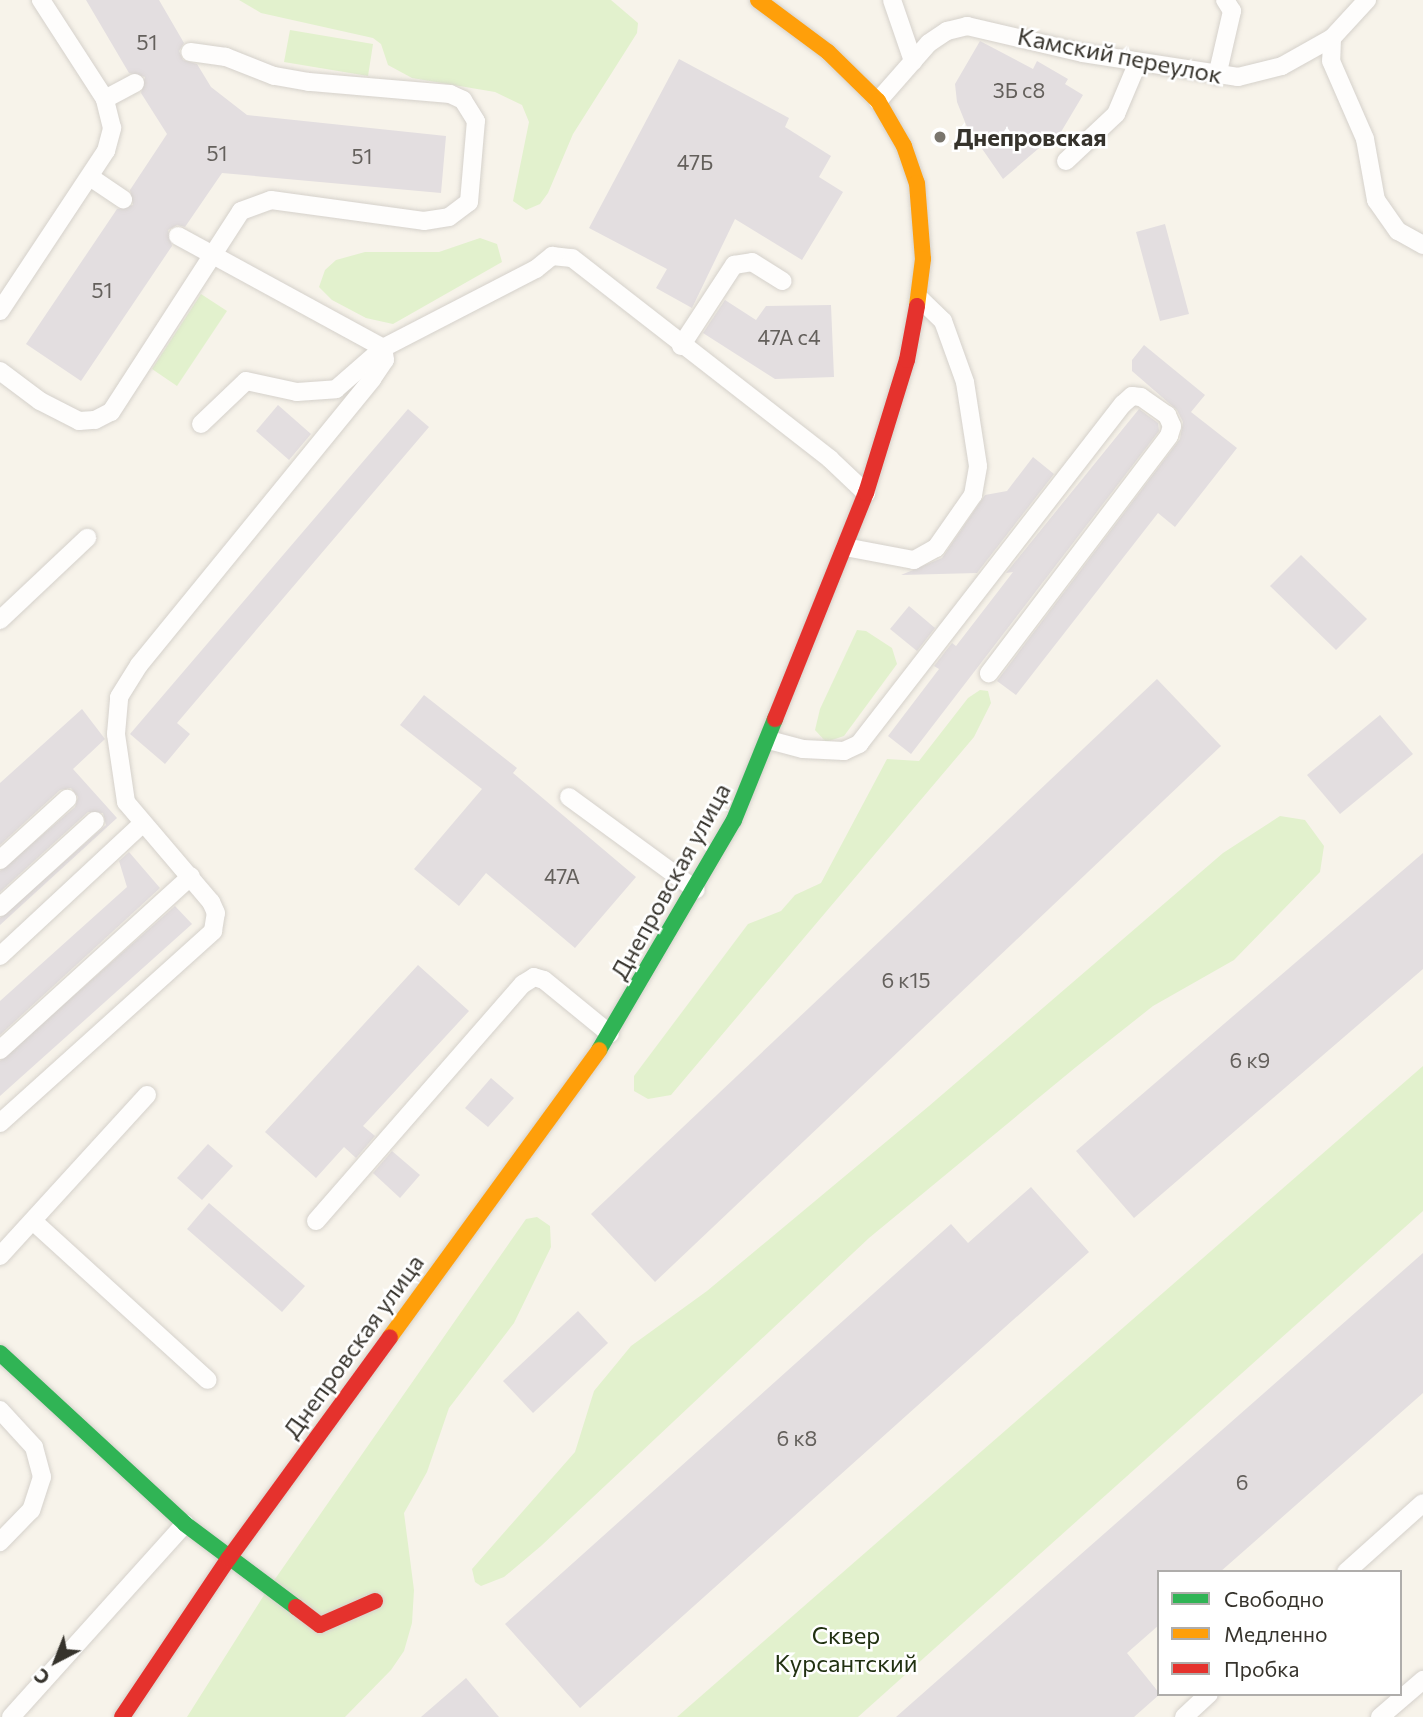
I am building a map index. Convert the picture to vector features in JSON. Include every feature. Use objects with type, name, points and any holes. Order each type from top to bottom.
[{"type":"main road","name":"Днепровская улица","points":[[122,1717],[229,1558],[610,1034],[696,890],[769,740],[866,494],[907,360],[919,298],[922,222],[917,183],[904,146],[878,101],[828,52],[758,0]]},
{"type":"main road","points":[[0,1353],[185,1524],[320,1625],[376,1601]]},
{"type":"lane","points":[[0,311],[106,151],[112,128],[105,99],[41,0]]},
{"type":"lane","points":[[892,0],[913,61]]},
{"type":"lane","points":[[1217,76],[1232,11],[1225,0]]},
{"type":"lane","name":"Камский переулок","points":[[878,101],[913,61],[947,31],[967,26],[1138,62],[1217,76],[1238,77],[1282,66],[1332,38],[1367,0]]},
{"type":"lane","points":[[1332,38],[1331,61],[1365,139],[1376,200],[1398,231],[1423,245]]},
{"type":"lane","points":[[0,371],[40,401],[79,421],[95,421],[111,412],[241,211],[271,200],[391,219],[424,221],[449,217],[469,202],[476,121],[463,100],[450,94],[309,82],[274,76],[226,57],[190,52]]},
{"type":"lane","points":[[1066,161],[1111,121],[1138,62]]},
{"type":"lane","points":[[105,99],[135,83]]},
{"type":"lane","points":[[90,177],[123,199]]},
{"type":"lane","points":[[178,236],[210,257],[383,348]]},
{"type":"lane","points":[[201,424],[246,381],[297,392],[336,389],[383,348],[536,269],[552,256],[572,258],[681,346],[830,459],[866,494]]},
{"type":"lane","points":[[681,346],[734,265],[752,262],[782,281]]},
{"type":"lane","points":[[845,547],[914,560],[936,548],[972,495],[978,466],[965,382],[943,321],[919,298]]},
{"type":"lane","points":[[0,1123],[213,931],[216,912],[191,876],[142,824],[126,802],[119,769],[115,716],[125,682],[372,379],[385,360],[383,348]]},
{"type":"lane","points":[[769,740],[803,749],[844,751],[859,744],[1123,404],[1132,397],[1141,397],[1167,415],[1172,426],[1169,436],[989,673]]},
{"type":"lane","points":[[0,620],[88,538]]},
{"type":"lane","points":[[569,797],[696,890]]},
{"type":"lane","points":[[0,860],[67,799]]},
{"type":"lane","points":[[0,907],[95,821]]},
{"type":"lane","points":[[0,956],[142,824]]},
{"type":"lane","points":[[0,1051],[191,876]]},
{"type":"lane","points":[[316,1221],[523,984],[534,977],[544,980],[610,1034]]},
{"type":"lane","points":[[0,1255],[147,1095]]},
{"type":"lane","points":[[33,1221],[208,1380]]},
{"type":"lane","points":[[0,1410],[34,1447],[42,1477],[31,1510],[0,1542]]},
{"type":"lane","points":[[1348,1570],[1423,1503]]},
{"type":"lane","points":[[11,1717],[185,1524]]},
{"type":"lane","points":[[1380,1717],[1423,1680]]},
{"type":"lane","points":[[1184,1717],[1207,1696]]},
{"type":"green space","points":[[239,0],[611,0],[638,23],[637,33],[573,134],[548,193],[540,204],[526,210],[513,201],[529,122],[522,105],[495,92],[412,78],[388,65],[381,44],[373,38],[261,13]]},
{"type":"green space","points":[[290,30],[373,44],[368,76],[284,62]]},
{"type":"green space","points":[[480,238],[497,244],[502,262],[393,324],[366,318],[332,300],[319,287],[325,270],[336,260],[365,252],[439,252]]},
{"type":"green space","points":[[201,294],[227,311],[177,386],[152,369]]},
{"type":"green space","points":[[857,630],[866,631],[892,648],[897,664],[844,736],[826,742],[815,730],[820,709]]},
{"type":"green space","points":[[980,690],[988,691],[991,703],[974,737],[671,1095],[648,1099],[634,1091],[634,1076],[748,924],[781,911],[795,895],[821,883],[887,759],[919,761],[968,698]]},
{"type":"green space","points":[[1280,816],[1305,820],[1324,846],[1320,872],[1234,960],[1153,1006],[1076,1067],[869,1238],[541,1546],[504,1577],[481,1586],[475,1582],[472,1569],[575,1452],[594,1391],[631,1346],[707,1291],[929,1106],[1223,853]]},
{"type":"green space","name":"Сквер Курсантский","points":[[1423,1066],[1423,1211],[858,1717],[677,1717]]},
{"type":"green space","points":[[537,1217],[550,1226],[551,1247],[514,1323],[449,1408],[427,1472],[404,1513],[414,1590],[412,1623],[404,1651],[391,1670],[345,1717],[187,1717],[266,1592],[526,1219]]},
{"type":"building","points":[[86,0],[159,0],[184,43],[179,51],[183,60],[197,64],[211,87],[247,115],[446,136],[441,193],[222,173],[185,227],[177,225],[168,230],[172,246],[81,381],[26,344],[117,209],[133,205],[130,190],[167,134],[141,93],[145,77],[129,73]]},
{"type":"building","points":[[980,41],[1033,69],[1037,61],[1068,79],[1065,84],[1083,95],[1058,137],[1052,137],[1003,179],[967,127],[957,102],[955,84]]},
{"type":"building","points":[[679,59],[789,118],[785,127],[831,156],[819,177],[843,192],[802,260],[735,219],[692,308],[656,288],[667,269],[589,228]]},
{"type":"building","points":[[1165,224],[1189,314],[1160,321],[1136,232]]},
{"type":"building","points":[[725,300],[756,320],[766,306],[831,305],[834,377],[775,379],[703,333]]},
{"type":"building","points":[[1144,345],[1205,395],[1191,412],[1237,448],[1175,527],[1158,513],[1016,695],[997,681],[1180,439],[1183,422],[1177,410],[1132,371],[1132,360]]},
{"type":"building","points":[[278,405],[311,434],[289,460],[256,431]]},
{"type":"building","points":[[408,409],[429,427],[177,723],[190,734],[165,764],[130,734]]},
{"type":"building","points":[[1139,409],[1158,423],[1159,431],[911,754],[888,736],[939,669],[934,666],[952,643],[956,646],[1013,572],[1006,573]]},
{"type":"building","points":[[1033,457],[1054,474],[977,573],[901,575],[942,558],[985,495],[1007,491]]},
{"type":"building","points":[[1301,555],[1367,619],[1336,650],[1270,586]]},
{"type":"building","points":[[909,606],[935,628],[917,651],[890,629]]},
{"type":"building","points":[[1157,679],[1221,746],[655,1282],[591,1214]]},
{"type":"building","points":[[424,695],[517,768],[513,773],[636,877],[575,948],[486,873],[459,906],[414,869],[482,789],[400,725]]},
{"type":"building","points":[[82,709],[105,739],[73,769],[117,818],[0,925],[0,918],[106,825],[103,813],[88,812],[0,892],[0,871],[75,807],[78,797],[71,788],[60,790],[0,845],[0,783]]},
{"type":"building","points":[[1380,715],[1413,754],[1340,814],[1307,775]]},
{"type":"building","points":[[129,852],[160,888],[0,1035],[0,1001],[127,887],[119,861]]},
{"type":"building","points":[[1423,853],[1423,969],[1134,1218],[1076,1151]]},
{"type":"building","points":[[175,906],[192,924],[0,1096],[0,1061]]},
{"type":"building","points":[[418,965],[469,1011],[363,1126],[375,1136],[356,1158],[344,1147],[316,1178],[265,1132]]},
{"type":"building","points":[[491,1078],[514,1098],[488,1127],[465,1108]]},
{"type":"building","points":[[208,1144],[233,1166],[202,1200],[177,1178]]},
{"type":"building","points":[[392,1151],[420,1175],[400,1198],[373,1173]]},
{"type":"building","points":[[1031,1187],[1089,1252],[580,1708],[505,1624],[951,1224],[968,1243]]},
{"type":"building","points":[[209,1203],[305,1286],[282,1312],[187,1229]]},
{"type":"building","points":[[1423,1253],[1423,1393],[1222,1570],[1157,1570],[1157,1627],[1127,1653],[1157,1690],[1158,1696],[1134,1717],[896,1717]]},
{"type":"building","points":[[578,1311],[608,1343],[533,1413],[503,1381]]},
{"type":"building","points":[[466,1678],[499,1717],[421,1717]]},
{"type":"traffic: fast","points":[[599,1050],[734,820],[775,719]]},
{"type":"traffic: fast","points":[[0,1353],[185,1524],[296,1607]]},
{"type":"traffic: slow","points":[[758,0],[828,52],[878,101],[904,146],[917,183],[923,259],[917,306]]},
{"type":"traffic: slow","points":[[390,1337],[599,1050]]},
{"type":"traffic: jam","points":[[775,719],[866,493],[907,360],[917,306]]},
{"type":"traffic: jam","points":[[122,1717],[229,1558],[390,1337]]},
{"type":"traffic: jam","points":[[296,1607],[320,1625],[375,1601]]},
{"type":"place","name":"Днепровская","points":[[940,137]]}]
